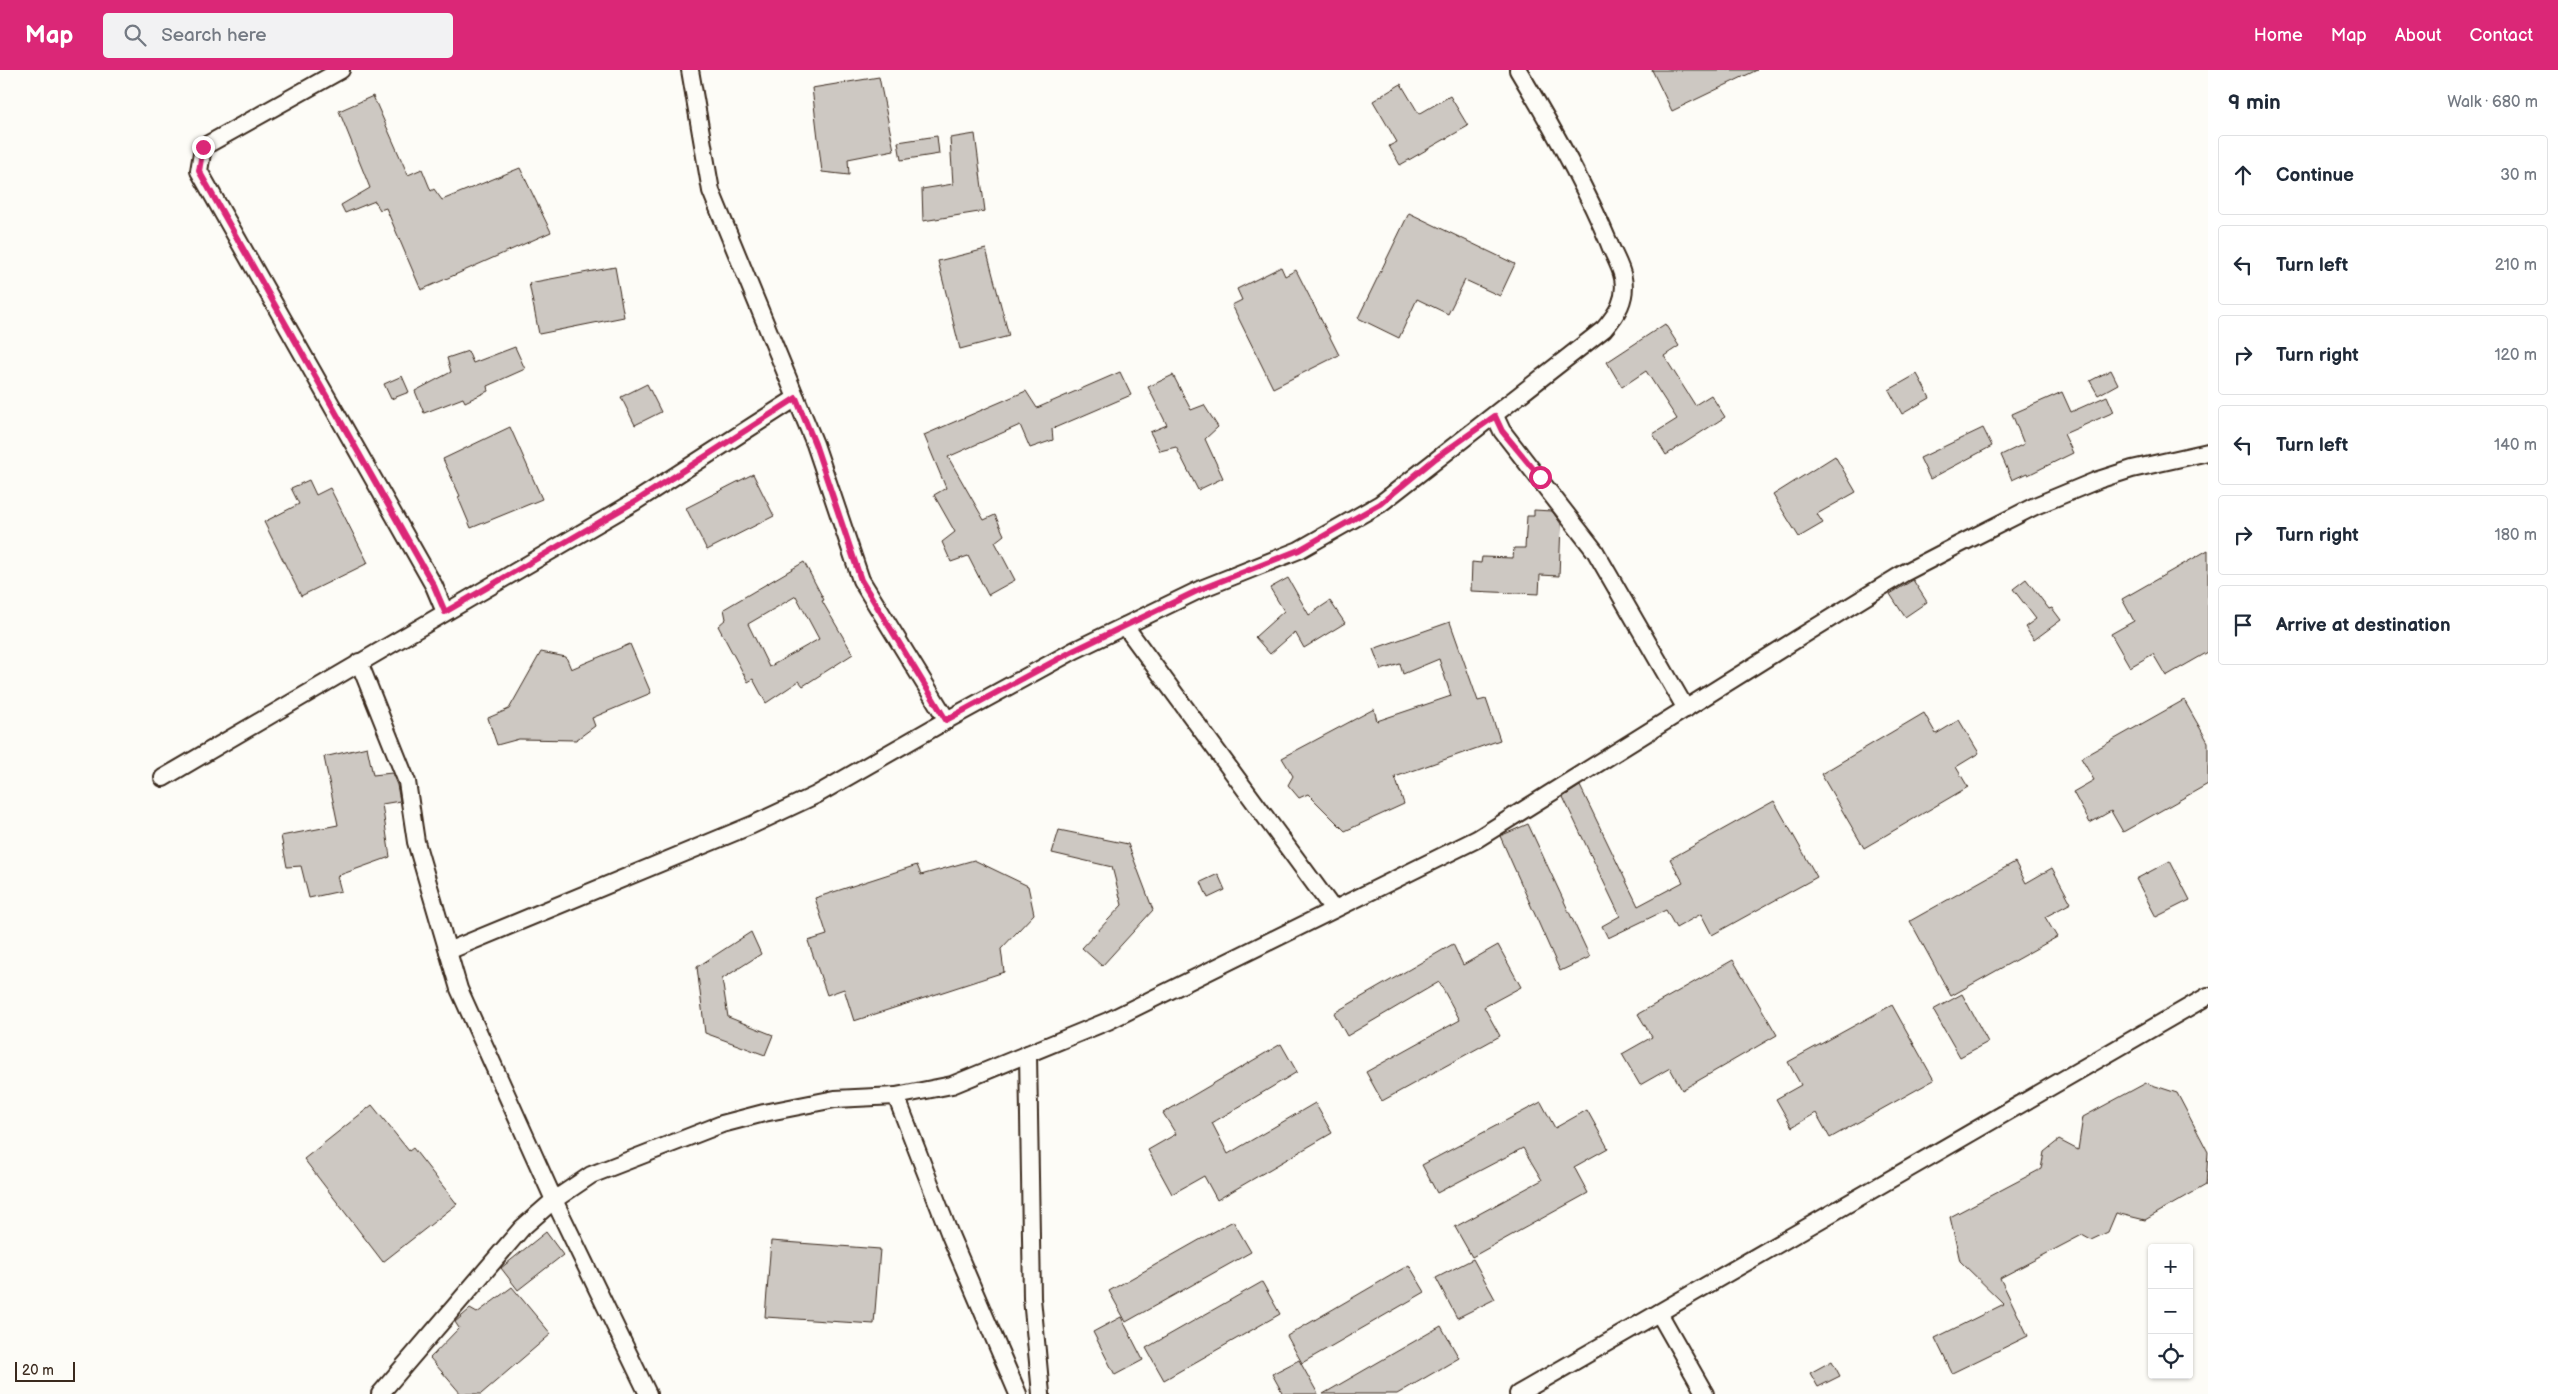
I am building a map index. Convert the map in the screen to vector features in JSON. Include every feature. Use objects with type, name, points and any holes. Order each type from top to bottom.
[{"type":"street","points":[[341,70],[203,147],[199,171],[434,586],[445,612]]},
{"type":"street","points":[[690,70],[711,191],[815,444],[861,580],[946,720]]},
{"type":"street","points":[[448,951],[798,804],[946,720],[1075,650],[1201,589],[1299,550],[1380,504],[1436,458],[1495,416],[1507,404],[1604,329],[1616,315],[1623,299],[1623,278],[1600,223],[1542,111],[1518,70]]},
{"type":"street","points":[[162,778],[636,501],[796,398]]},
{"type":"street","points":[[1495,416],[1502,431],[1595,551],[1686,709]]},
{"type":"street","points":[[380,1394],[522,1228],[554,1200],[591,1175],[722,1124],[835,1099],[896,1096],[952,1085],[1108,1021],[1476,839],[1904,573],[2034,506],[2123,472],[2208,452]]},
{"type":"street","points":[[1125,626],[1334,909]]},
{"type":"street","points":[[359,662],[407,782],[416,842],[459,989],[554,1200],[648,1394]]},
{"type":"street","points":[[1518,1394],[2208,996]]},
{"type":"street","points":[[1028,1054],[1032,1298],[1041,1394]]},
{"type":"street","points":[[896,1096],[950,1235],[1018,1394]]},
{"type":"street","points":[[1659,1313],[1705,1394]]},
{"type":"building","points":[[1652,70],[1757,70],[1672,111]]},
{"type":"building","points":[[879,77],[894,150],[848,159],[849,175],[822,172],[812,88]]},
{"type":"building","points":[[1401,84],[1419,114],[1450,96],[1468,126],[1400,165],[1389,146],[1397,142],[1373,101]]},
{"type":"building","points":[[373,96],[408,175],[422,169],[431,191],[434,189],[442,200],[520,168],[551,232],[421,290],[386,208],[380,210],[375,201],[345,213],[341,205],[370,188],[339,111]]},
{"type":"building","points":[[975,134],[985,211],[923,221],[922,189],[953,184],[950,138]]},
{"type":"building","points":[[937,136],[939,154],[901,160],[898,142]]},
{"type":"building","points":[[1409,213],[1515,264],[1500,296],[1465,280],[1448,314],[1417,299],[1399,338],[1358,318]]},
{"type":"building","points":[[986,249],[1009,336],[960,349],[938,261]]},
{"type":"building","points":[[615,267],[624,317],[539,334],[529,283]]},
{"type":"building","points":[[1281,267],[1285,276],[1296,270],[1339,355],[1273,388],[1232,305],[1242,300],[1237,289]]},
{"type":"building","points":[[1665,324],[1679,346],[1664,356],[1695,405],[1711,395],[1725,417],[1666,455],[1653,434],[1677,419],[1646,371],[1622,387],[1607,362]]},
{"type":"building","points":[[515,347],[525,369],[487,386],[488,391],[465,402],[463,398],[424,413],[415,391],[451,372],[447,358],[468,351],[473,363]]},
{"type":"building","points":[[2111,370],[2118,384],[2098,395],[2090,381]]},
{"type":"building","points":[[1120,372],[1131,395],[1052,429],[1053,440],[1030,448],[1020,425],[948,457],[984,520],[995,515],[1004,535],[995,542],[1015,580],[988,595],[968,556],[951,562],[942,542],[955,532],[934,495],[946,488],[924,435],[1026,391],[1037,408]]},
{"type":"building","points":[[1917,374],[1930,398],[1902,414],[1889,390]]},
{"type":"building","points":[[1173,375],[1191,410],[1204,405],[1218,427],[1205,439],[1223,478],[1198,490],[1176,447],[1160,451],[1150,432],[1167,425],[1148,387]]},
{"type":"building","points":[[402,376],[409,392],[391,399],[384,384]]},
{"type":"building","points":[[647,384],[661,412],[635,425],[621,397]]},
{"type":"building","points":[[2062,392],[2071,412],[2107,396],[2114,412],[2064,434],[2073,453],[2028,475],[2027,473],[2012,480],[2001,455],[2024,444],[2012,414]]},
{"type":"building","points":[[510,427],[542,499],[471,528],[458,497],[460,496],[443,459]]},
{"type":"building","points":[[1983,428],[1992,446],[1930,479],[1920,458]]},
{"type":"building","points":[[1835,456],[1856,492],[1817,514],[1823,523],[1799,537],[1773,495]]},
{"type":"building","points":[[753,474],[774,516],[707,550],[686,508]]},
{"type":"building","points":[[309,480],[316,495],[330,488],[368,563],[301,596],[264,522],[299,504],[291,488]]},
{"type":"building","points":[[1534,510],[1552,511],[1561,524],[1559,576],[1540,575],[1539,594],[1471,591],[1472,562],[1481,563],[1482,557],[1513,558],[1514,548],[1525,548],[1527,516],[1534,516]]},
{"type":"building","points":[[2208,550],[2208,652],[2166,676],[2153,654],[2130,667],[2111,634],[2134,621],[2122,599]]},
{"type":"building","points":[[804,562],[824,600],[822,601],[853,654],[803,686],[799,681],[766,703],[753,679],[748,682],[718,626],[726,619],[724,609]],"holes":[[[796,596],[819,639],[769,667],[748,624]]]},
{"type":"building","points":[[1288,578],[1309,615],[1330,601],[1345,623],[1304,648],[1295,632],[1270,654],[1255,637],[1284,611],[1270,588]]},
{"type":"building","points":[[2026,579],[2049,609],[2052,608],[2061,620],[2034,640],[2025,627],[2036,619],[2013,589]]},
{"type":"building","points":[[1913,580],[1927,602],[1905,617],[1890,594]]},
{"type":"building","points":[[1450,622],[1478,701],[1486,699],[1500,740],[1395,777],[1404,804],[1345,831],[1308,794],[1299,798],[1288,785],[1293,776],[1282,758],[1374,709],[1377,721],[1451,696],[1439,659],[1403,674],[1400,664],[1381,670],[1373,649]]},
{"type":"building","points":[[630,644],[651,693],[592,718],[595,726],[576,740],[519,739],[497,745],[488,718],[509,709],[541,652],[566,657],[571,669]]},
{"type":"building","points":[[2184,700],[2208,742],[2208,784],[2123,832],[2111,811],[2090,823],[2073,792],[2094,780],[2081,758]]},
{"type":"building","points":[[1924,713],[1936,734],[1959,720],[1979,753],[1956,767],[1968,787],[1864,848],[1821,774]]},
{"type":"building","points":[[367,747],[373,775],[392,773],[397,785],[400,801],[382,804],[390,857],[337,876],[341,891],[309,898],[301,866],[287,867],[281,836],[338,825],[324,757]]},
{"type":"building","points":[[1580,786],[1638,906],[1683,882],[1670,859],[1774,801],[1817,877],[1712,935],[1701,914],[1676,928],[1666,910],[1608,938],[1602,926],[1620,916],[1563,797]]},
{"type":"building","points":[[1528,824],[1590,957],[1560,971],[1500,836]]},
{"type":"building","points":[[1059,830],[1128,844],[1153,910],[1102,966],[1082,948],[1122,905],[1112,867],[1052,853]]},
{"type":"building","points":[[974,860],[1028,886],[1034,914],[1001,949],[1004,972],[854,1021],[844,989],[827,995],[808,941],[827,935],[815,898],[917,865],[921,875]]},
{"type":"building","points":[[2170,861],[2190,900],[2156,917],[2136,879]]},
{"type":"building","points":[[2015,862],[2026,883],[2052,868],[2071,903],[2045,917],[2057,937],[1951,996],[1910,921]]},
{"type":"building","points":[[1218,874],[1225,890],[1208,898],[1201,882]]},
{"type":"building","points":[[751,932],[761,954],[722,979],[728,1017],[773,1035],[765,1055],[705,1033],[697,967]]},
{"type":"building","points":[[1453,944],[1463,965],[1498,945],[1521,987],[1484,1007],[1500,1036],[1382,1101],[1366,1072],[1460,1020],[1439,982],[1347,1036],[1334,1013]]},
{"type":"building","points":[[1733,960],[1777,1035],[1682,1090],[1670,1068],[1640,1085],[1622,1054],[1652,1037],[1638,1014]]},
{"type":"building","points":[[1962,994],[1988,1042],[1960,1057],[1933,1010]]},
{"type":"building","points":[[1892,1005],[1934,1080],[1830,1138],[1816,1113],[1792,1127],[1776,1099],[1801,1085],[1788,1062]]},
{"type":"building","points":[[1281,1044],[1297,1072],[1212,1123],[1228,1154],[1315,1103],[1332,1133],[1217,1200],[1204,1176],[1172,1194],[1148,1150],[1176,1134],[1163,1113]]},
{"type":"building","points":[[2146,1083],[2177,1093],[2208,1152],[2206,1185],[2145,1220],[2116,1213],[2108,1232],[2091,1240],[2082,1235],[2000,1278],[2028,1336],[1952,1373],[1935,1338],[2004,1304],[1960,1261],[1950,1217],[2041,1169],[2044,1152],[2059,1140],[2078,1150],[2083,1117]]},
{"type":"building","points":[[1541,1102],[1555,1128],[1587,1110],[1608,1148],[1574,1167],[1588,1193],[1472,1257],[1455,1227],[1542,1180],[1523,1148],[1437,1193],[1422,1165]]},
{"type":"building","points":[[372,1105],[409,1151],[413,1148],[457,1204],[383,1262],[304,1159]]},
{"type":"building","points":[[1233,1221],[1251,1252],[1126,1322],[1109,1291]]},
{"type":"building","points":[[546,1232],[563,1255],[518,1290],[501,1268]]},
{"type":"building","points":[[771,1241],[880,1249],[874,1324],[765,1317]]},
{"type":"building","points":[[1473,1259],[1495,1299],[1457,1318],[1436,1278]]},
{"type":"building","points":[[1409,1265],[1425,1292],[1302,1363],[1287,1336]]},
{"type":"building","points":[[1262,1282],[1280,1314],[1164,1380],[1146,1348]]},
{"type":"building","points":[[512,1287],[551,1334],[481,1394],[461,1394],[430,1358],[459,1328],[455,1322],[470,1309],[477,1313]]},
{"type":"building","points":[[1121,1317],[1143,1360],[1115,1375],[1093,1332]]},
{"type":"building","points":[[1441,1326],[1459,1358],[1397,1394],[1323,1394]]},
{"type":"building","points":[[1299,1360],[1318,1394],[1283,1394],[1272,1374]]},
{"type":"building","points":[[1832,1361],[1840,1376],[1818,1387],[1810,1373]]},
{"type":"route","points":[[203,147],[199,171],[434,586],[445,612],[636,501],[796,398],[815,444],[861,580],[946,720],[1075,650],[1201,589],[1299,550],[1380,504],[1436,458],[1495,416],[1502,431],[1540,477]]}]
